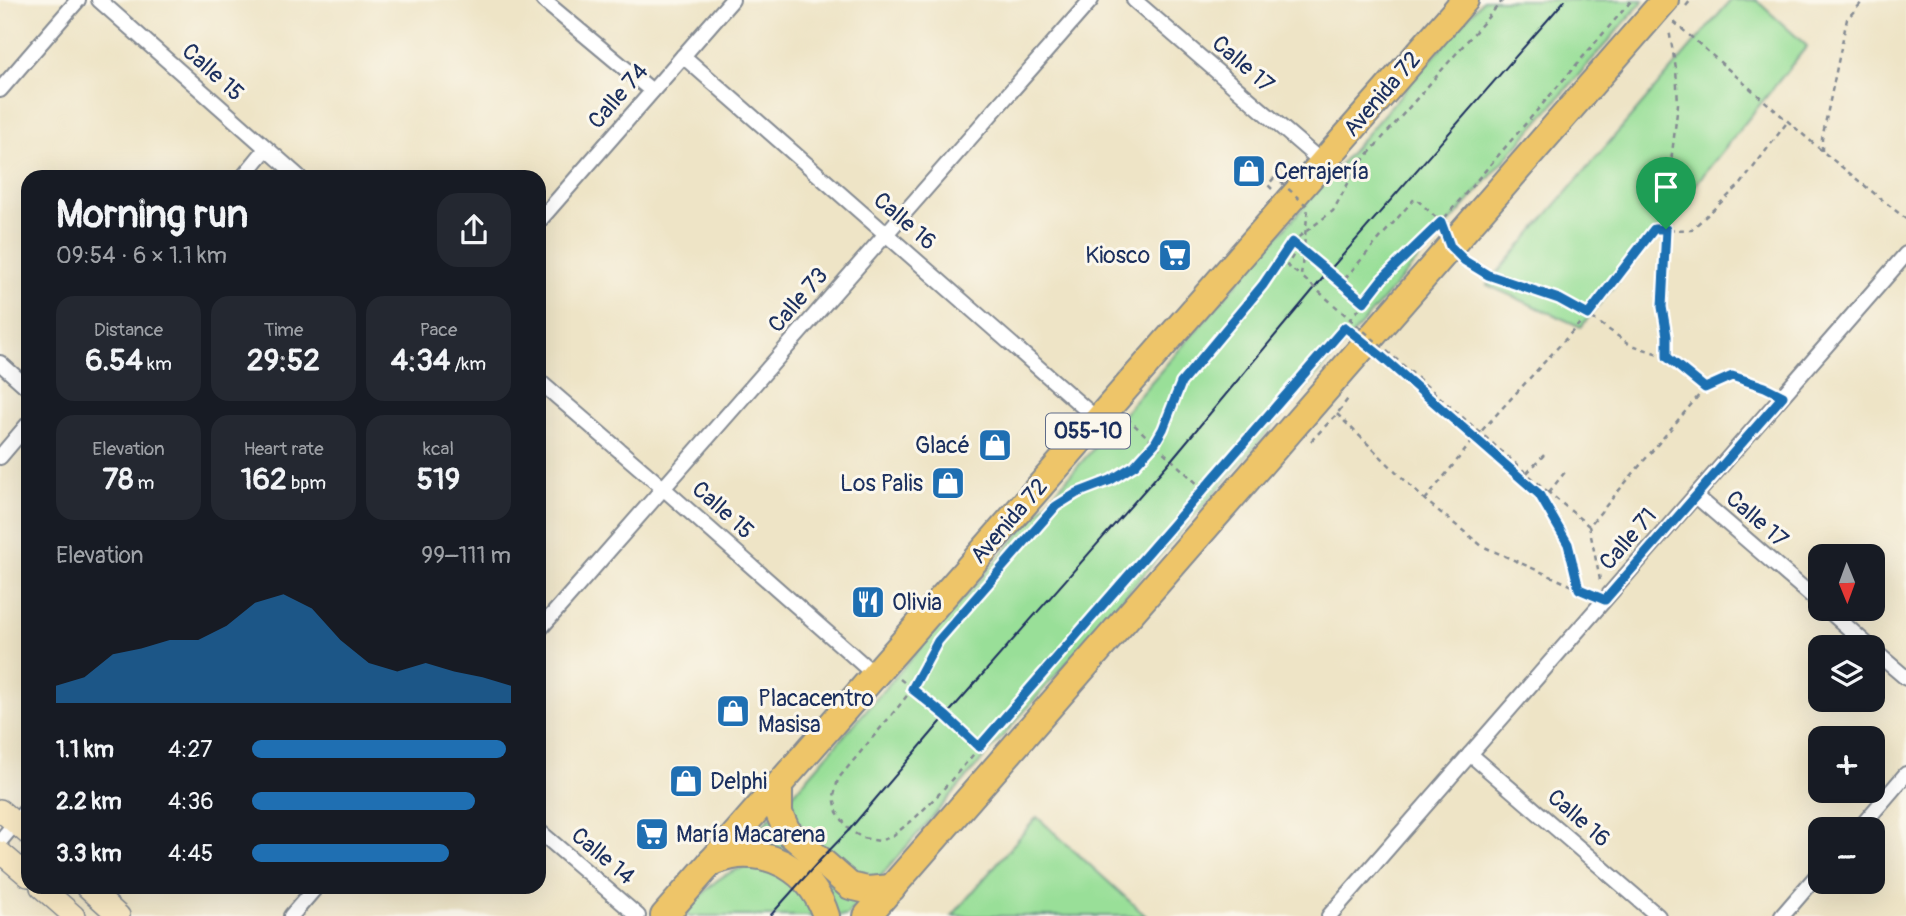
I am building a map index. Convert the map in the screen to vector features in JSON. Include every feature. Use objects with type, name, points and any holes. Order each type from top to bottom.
[{"type":"highway","name":"Avenida 72","points":[[664,916],[1465,0]]},
{"type":"highway","points":[[867,916],[1450,246],[1663,12]]},
{"type":"highway","points":[[779,785],[779,813],[787,831],[850,886],[867,890],[892,888]]},
{"type":"highway","points":[[712,862],[737,855],[761,856],[784,863],[804,877],[816,891],[826,916]]},
{"type":"street","points":[[0,90],[78,0]]},
{"type":"street","name":"Calle 15","points":[[99,0],[291,170]]},
{"type":"street","points":[[543,0],[652,91]]},
{"type":"street","name":"Calle 74","points":[[546,213],[732,0]]},
{"type":"street","name":"Calle 73","points":[[546,623],[1091,0]]},
{"type":"street","name":"Calle 17","points":[[1134,0],[1322,163]]},
{"type":"street","name":"Calle 16","points":[[682,56],[886,235],[1105,412]]},
{"type":"street","points":[[249,170],[267,149]]},
{"type":"street","name":"Calle 71","points":[[1329,916],[1906,254]]},
{"type":"street","points":[[0,363],[21,382]]},
{"type":"street","name":"Calle 15","points":[[546,387],[879,671]]},
{"type":"street","points":[[0,457],[21,432]]},
{"type":"street","name":"Calle 17","points":[[1696,496],[1808,593]]},
{"type":"street","points":[[1841,621],[1857,635]]},
{"type":"street","points":[[1885,659],[1906,678]]},
{"type":"street","name":"Calle 16","points":[[1470,754],[1658,916]]},
{"type":"street","points":[[1869,817],[1906,774]]},
{"type":"street","points":[[0,841],[18,819]]},
{"type":"street","name":"Calle 14","points":[[546,837],[638,916]]},
{"type":"street","points":[[0,852],[21,870]]},
{"type":"street","points":[[1782,916],[1808,886]]},
{"type":"street","points":[[49,894],[74,916]]},
{"type":"street","points":[[95,894],[119,916]]},
{"type":"street","points":[[291,916],[310,894]]},
{"type":"path","points":[[1503,0],[1357,167],[1333,211],[1292,242],[1263,285],[1181,383],[1155,443],[1135,465],[1111,480],[1077,493],[1056,506],[938,641],[900,706],[838,779],[834,796],[836,812],[849,830],[863,838],[879,841],[891,837],[939,794],[1336,337],[1382,279],[1441,222],[1632,0]]},
{"type":"path","points":[[1822,151],[1822,139],[1847,19],[1864,0]]},
{"type":"path","points":[[1663,12],[1822,151],[1906,219]]},
{"type":"path","points":[[1663,12],[1676,69],[1678,104],[1671,162],[1662,307],[1667,357]]},
{"type":"path","points":[[1425,500],[1475,438],[1588,315],[1654,229],[1691,230],[1741,184],[1788,121]]},
{"type":"path","points":[[1281,182],[1308,207],[1300,275]]},
{"type":"path","points":[[1341,283],[1415,198],[1441,222]]},
{"type":"path","points":[[1292,242],[1364,302]]},
{"type":"path","points":[[1450,246],[1465,261],[1488,275],[1559,299],[1588,315],[1629,344],[1667,357],[1705,388]]},
{"type":"path","points":[[1298,247],[1287,266],[1589,526],[1605,600]]},
{"type":"path","points":[[1365,344],[1539,494],[1568,544],[1579,589]]},
{"type":"path","points":[[1589,526],[1705,388],[1732,376],[1783,396]]},
{"type":"path","points":[[1319,398],[1425,500],[1482,546],[1605,600]]},
{"type":"path","points":[[1105,412],[1155,443],[1203,489]]},
{"type":"path","points":[[1528,472],[1544,455]]},
{"type":"path","points":[[1548,491],[1565,472]]},
{"type":"path","points":[[879,671],[912,689],[979,747]]},
{"type":"green space","points":[[1483,0],[1644,0],[881,876],[861,881],[790,822],[789,799]]},
{"type":"green space","points":[[1731,0],[1756,0],[1807,46],[1581,327],[1487,285]]},
{"type":"green space","points":[[771,816],[863,897],[846,916],[835,916],[746,846]]},
{"type":"green space","points":[[1037,817],[1146,916],[952,916]]},
{"type":"green space","points":[[749,866],[788,875],[815,916],[684,916],[719,879]]},
{"type":"tram line","points":[[770,916],[849,830],[1172,459],[1328,272],[1565,0]]},
{"type":"place","name":"Cerrajería","points":[[1249,171]]},
{"type":"place","name":"Kiosco","points":[[1175,255]]},
{"type":"place","name":"Glacé","points":[[995,445]]},
{"type":"place","name":"Los Palis","points":[[948,483]]},
{"type":"place","name":"Olivia","points":[[868,602]]},
{"type":"place","name":"Placacentro Masisa","points":[[733,711]]},
{"type":"place","name":"Delphi","points":[[686,781]]},
{"type":"place","name":"María Macarena","points":[[652,834]]},
{"type":"route","points":[[1441,222],[1450,246],[1465,261],[1488,275],[1559,299],[1588,315],[1654,229],[1666,229],[1662,307],[1667,357],[1705,388],[1732,376],[1783,396],[1605,600],[1579,589],[1568,544],[1539,494],[1345,327],[979,747],[912,689],[938,641],[1056,506],[1077,493],[1111,480],[1135,465],[1155,443],[1181,383],[1263,285],[1292,242],[1364,302],[1382,279],[1441,222]]}]
